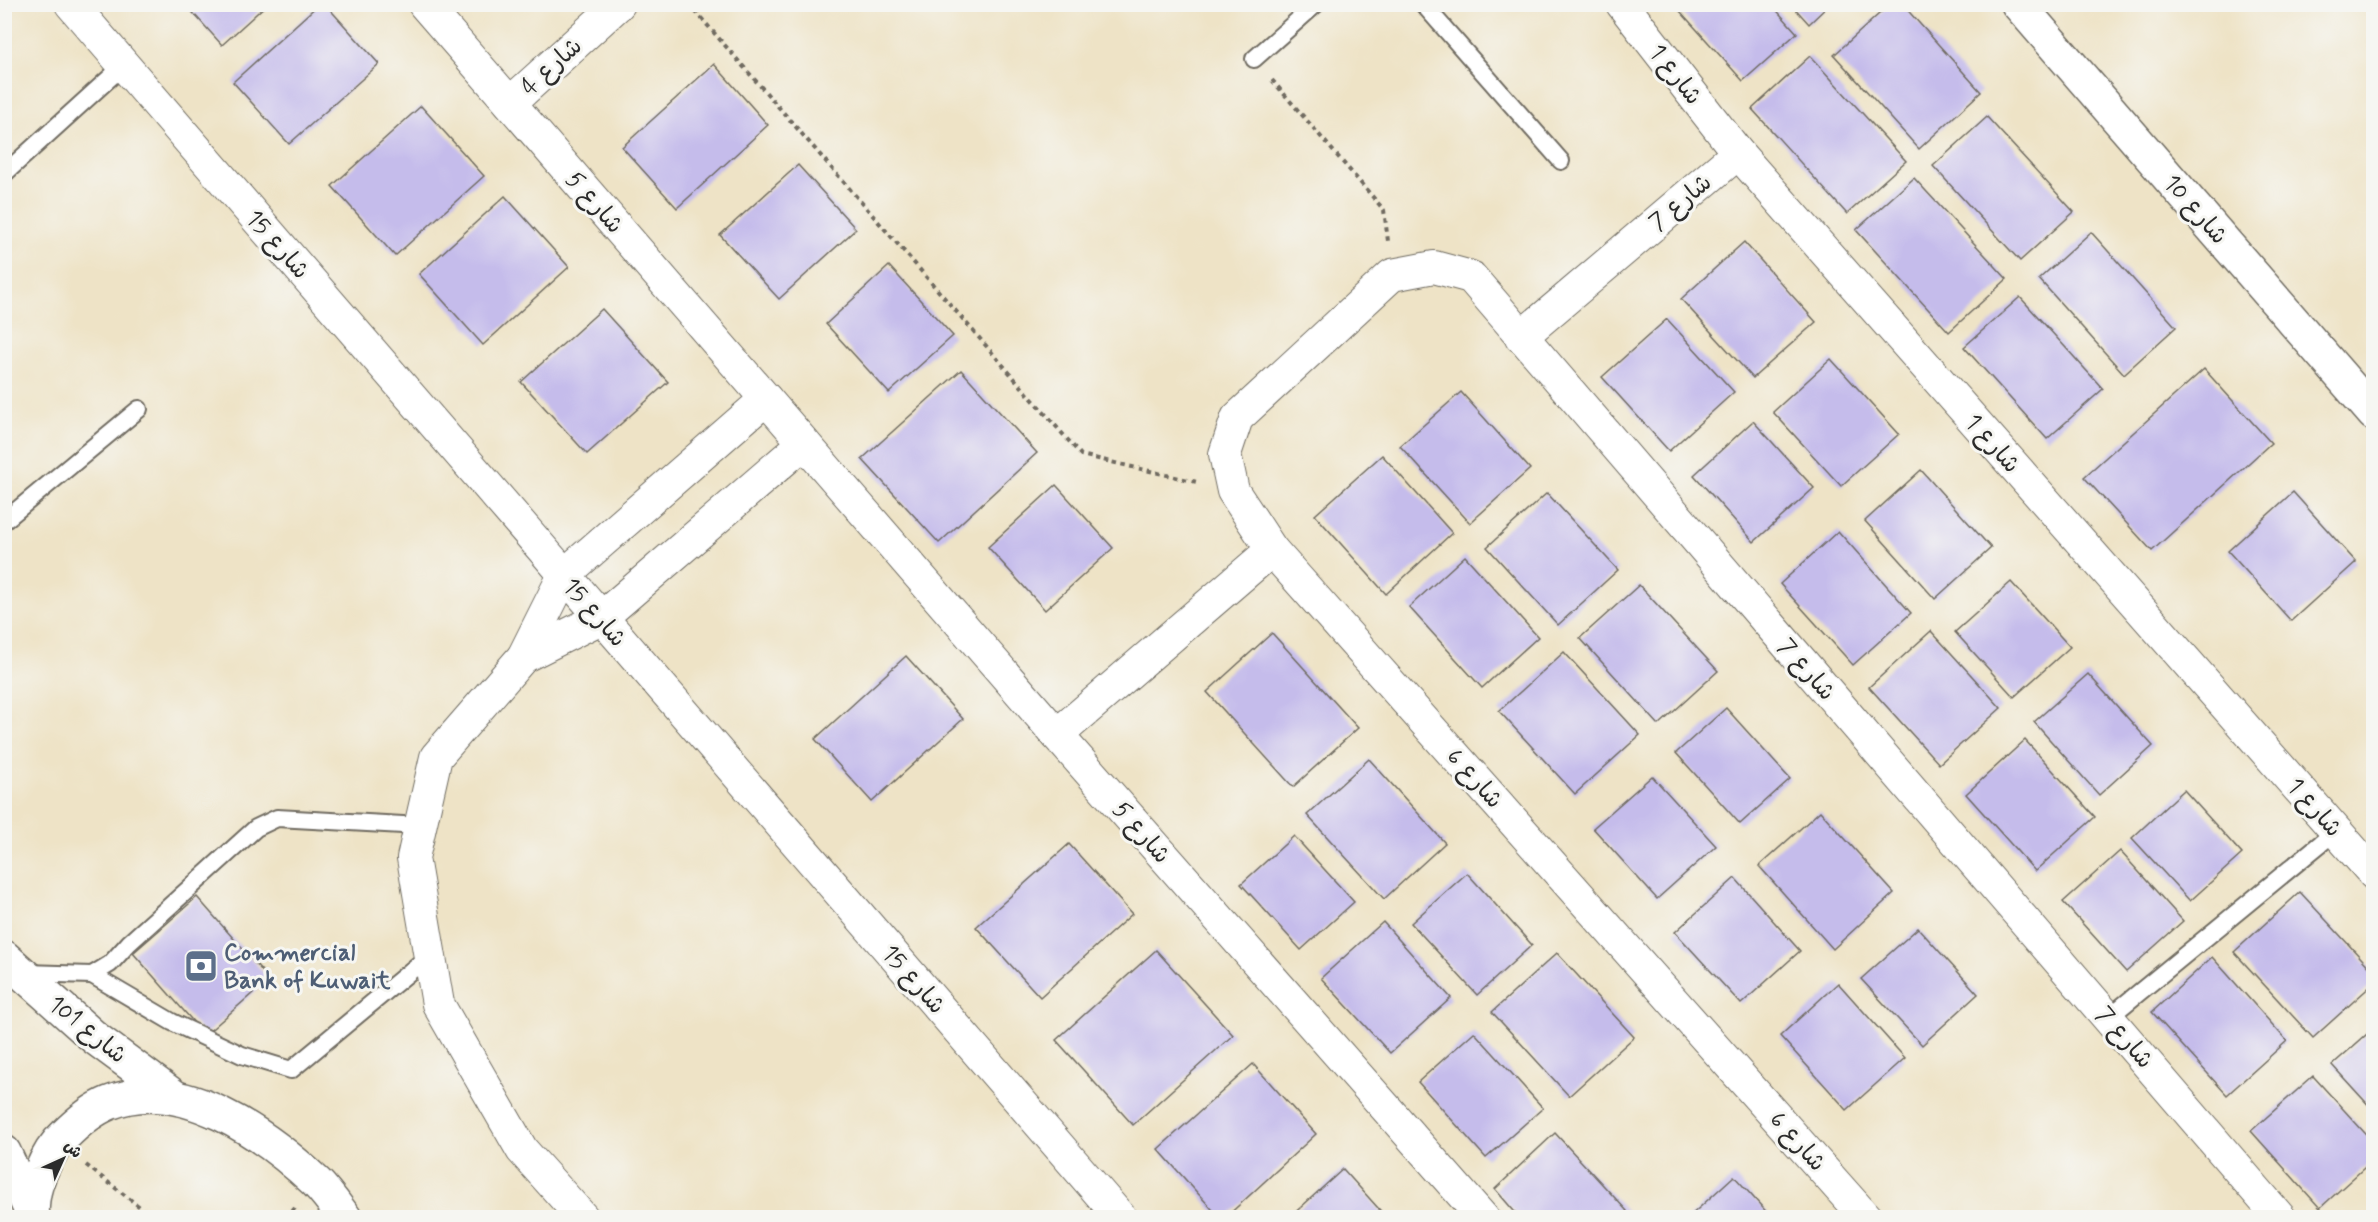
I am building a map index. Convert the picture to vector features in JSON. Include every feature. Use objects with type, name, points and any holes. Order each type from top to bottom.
[{"type":"street","name":"شارع 15","points":[[71,4],[1121,1218]]},
{"type":"street","name":"شارع 5","points":[[424,4],[1057,735],[1483,1218]]},
{"type":"street","name":"شارع 4","points":[[510,103],[620,4]]},
{"type":"street","name":"شارع 1","points":[[1622,4],[1738,153],[2373,874]]},
{"type":"street","name":"شارع 10","points":[[2018,4],[2373,414]]},
{"type":"street","name":"شارع 7","points":[[1738,153],[1521,337],[2280,1218]]},
{"type":"street","points":[[1233,491],[1225,454],[1237,418],[1392,275],[1434,267],[1471,277],[1521,337]]},
{"type":"street","points":[[583,1218],[522,1150],[438,1004],[413,858],[436,757],[523,657],[564,575],[766,399]]},
{"type":"street","points":[[523,657],[601,618],[804,443]]},
{"type":"street","name":"شارع 6","points":[[1233,491],[1272,550],[1866,1218]]},
{"type":"street","points":[[1057,735],[1272,550]]},
{"type":"street","name":"شارع 101","points":[[13,965],[95,1038],[176,1097]]},
{"type":"street","points":[[32,1215],[39,1175],[57,1142],[81,1119],[110,1103],[142,1095],[176,1097],[228,1117],[276,1147],[318,1184],[345,1218]]},
{"type":"street","points":[[4,1152],[32,1215]]},
{"type":"lane","points":[[1254,59],[1316,4]]},
{"type":"lane","points":[[1423,4],[1561,160]]},
{"type":"lane","points":[[4,174],[124,65]]},
{"type":"lane","points":[[4,521],[139,409]]},
{"type":"lane","points":[[92,975],[110,964],[129,943],[255,828],[277,818],[421,826]]},
{"type":"lane","points":[[2108,1018],[2336,831]]},
{"type":"lane","points":[[13,965],[92,975],[192,1031],[242,1055],[291,1070],[430,954]]},
{"type":"path","points":[[689,4],[1081,455],[1233,491]]},
{"type":"path","points":[[1254,59],[1384,210],[1392,275]]},
{"type":"path","points":[[57,1142],[154,1218]]},
{"type":"building","points":[[185,4],[267,4],[222,45]]},
{"type":"building","points":[[319,4],[325,4],[379,64],[289,144],[233,82]]},
{"type":"building","points":[[1687,4],[1771,4],[1797,33],[1743,81],[1680,11]]},
{"type":"building","points":[[1791,4],[1830,4],[1809,24]]},
{"type":"building","points":[[1890,4],[1902,4],[1981,92],[1919,149],[1834,55]]},
{"type":"building","points":[[1810,56],[1906,161],[1847,214],[1752,109]]},
{"type":"building","points":[[714,64],[768,125],[677,208],[622,147]]},
{"type":"building","points":[[421,106],[484,176],[395,256],[332,186]]},
{"type":"building","points":[[1987,117],[2074,212],[2020,261],[1933,166]]},
{"type":"building","points":[[798,165],[856,229],[779,299],[720,235]]},
{"type":"building","points":[[1914,178],[2007,279],[1949,332],[1856,230]]},
{"type":"building","points":[[505,196],[569,267],[483,345],[419,274]]},
{"type":"building","points":[[2091,232],[2176,327],[2124,374],[2039,279]]},
{"type":"building","points":[[1744,242],[1816,322],[1753,378],[1681,299]]},
{"type":"building","points":[[889,266],[953,336],[889,393],[826,324]]},
{"type":"building","points":[[2020,297],[2103,389],[2047,439],[1964,347]]},
{"type":"building","points":[[602,309],[668,382],[587,454],[521,382]]},
{"type":"building","points":[[1667,319],[1734,392],[1669,451],[1602,377]]},
{"type":"building","points":[[1831,359],[1899,434],[1841,486],[1773,412]]},
{"type":"building","points":[[2204,369],[2271,443],[2152,551],[2084,477]]},
{"type":"building","points":[[961,370],[1037,453],[939,543],[862,459]]},
{"type":"building","points":[[1461,392],[1530,469],[1470,523],[1400,446]]},
{"type":"building","points":[[1753,421],[1814,488],[1754,542],[1694,475]]},
{"type":"building","points":[[1382,455],[1452,533],[1386,594],[1315,515]]},
{"type":"building","points":[[1921,470],[1991,548],[1935,599],[1865,521]]},
{"type":"building","points":[[1056,485],[1113,548],[1045,610],[988,547]]},
{"type":"building","points":[[2293,492],[2356,562],[2291,621],[2228,551]]},
{"type":"building","points":[[1547,493],[1618,570],[1558,625],[1487,547]]},
{"type":"building","points":[[1838,531],[1911,613],[1853,665],[1780,584]]},
{"type":"building","points":[[1465,556],[1538,637],[1482,688],[1409,607]]},
{"type":"building","points":[[2011,582],[2070,647],[2014,697],[1955,632]]},
{"type":"building","points":[[1639,585],[1718,671],[1659,725],[1580,638]]},
{"type":"building","points":[[1931,631],[2001,708],[1939,764],[1869,687]]},
{"type":"building","points":[[1272,633],[1358,728],[1293,787],[1207,692]]},
{"type":"building","points":[[1564,652],[1640,735],[1575,794],[1499,711]]},
{"type":"building","points":[[906,656],[963,719],[872,802],[815,739]]},
{"type":"building","points":[[2088,674],[2153,746],[2099,795],[2034,722]]},
{"type":"building","points":[[1726,708],[1790,779],[1740,824],[1676,753]]},
{"type":"building","points":[[2025,740],[2095,817],[2035,871],[1966,794]]},
{"type":"building","points":[[1369,759],[1445,843],[1384,899],[1307,815]]},
{"type":"building","points":[[1652,776],[1716,846],[1657,899],[1593,828]]},
{"type":"building","points":[[2184,790],[2242,854],[2190,901],[2132,838]]},
{"type":"building","points":[[1820,811],[1894,893],[1833,949],[1759,866]]},
{"type":"building","points":[[1294,836],[1354,902],[1301,950],[1241,884]]},
{"type":"building","points":[[1069,844],[1132,914],[1040,997],[976,927]]},
{"type":"building","points":[[2120,851],[2183,921],[2126,972],[2063,902]]},
{"type":"building","points":[[1467,873],[1532,945],[1477,995],[1411,923]]},
{"type":"building","points":[[1735,878],[1800,951],[1741,1004],[1675,932]]},
{"type":"building","points":[[2300,892],[2374,972],[2374,983],[2313,1038],[2234,952]]},
{"type":"building","name":"Commercial Bank of Kuwait","points":[[197,897],[269,979],[205,1035],[133,953]]},
{"type":"building","points":[[1383,922],[1451,998],[1390,1053],[1321,978]]},
{"type":"building","points":[[1918,928],[1978,994],[1922,1045],[1861,979]]},
{"type":"building","points":[[1156,950],[1233,1035],[1133,1125],[1056,1040]]},
{"type":"building","points":[[1557,953],[1634,1037],[1569,1096],[1492,1012]]},
{"type":"building","points":[[2212,957],[2287,1041],[2227,1095],[2152,1012]]},
{"type":"building","points":[[1838,983],[1905,1058],[1847,1110],[1780,1036]]},
{"type":"building","points":[[2374,1028],[2374,1111],[2332,1065]]},
{"type":"building","points":[[1474,1032],[1543,1108],[1486,1158],[1418,1082]]},
{"type":"building","points":[[1253,1064],[1316,1134],[1225,1218],[1220,1218],[1158,1149]]},
{"type":"building","points":[[2313,1076],[2374,1143],[2374,1159],[2320,1208],[2251,1131]]},
{"type":"building","points":[[1555,1133],[1627,1211],[1620,1218],[1520,1218],[1495,1189]]},
{"type":"building","points":[[1343,1169],[1387,1218],[1289,1218]]},
{"type":"building","points":[[1734,1176],[1772,1218],[1688,1218]]},
{"type":"place","name":"Commercial Bank of Kuwait","points":[[201,966]]}]
